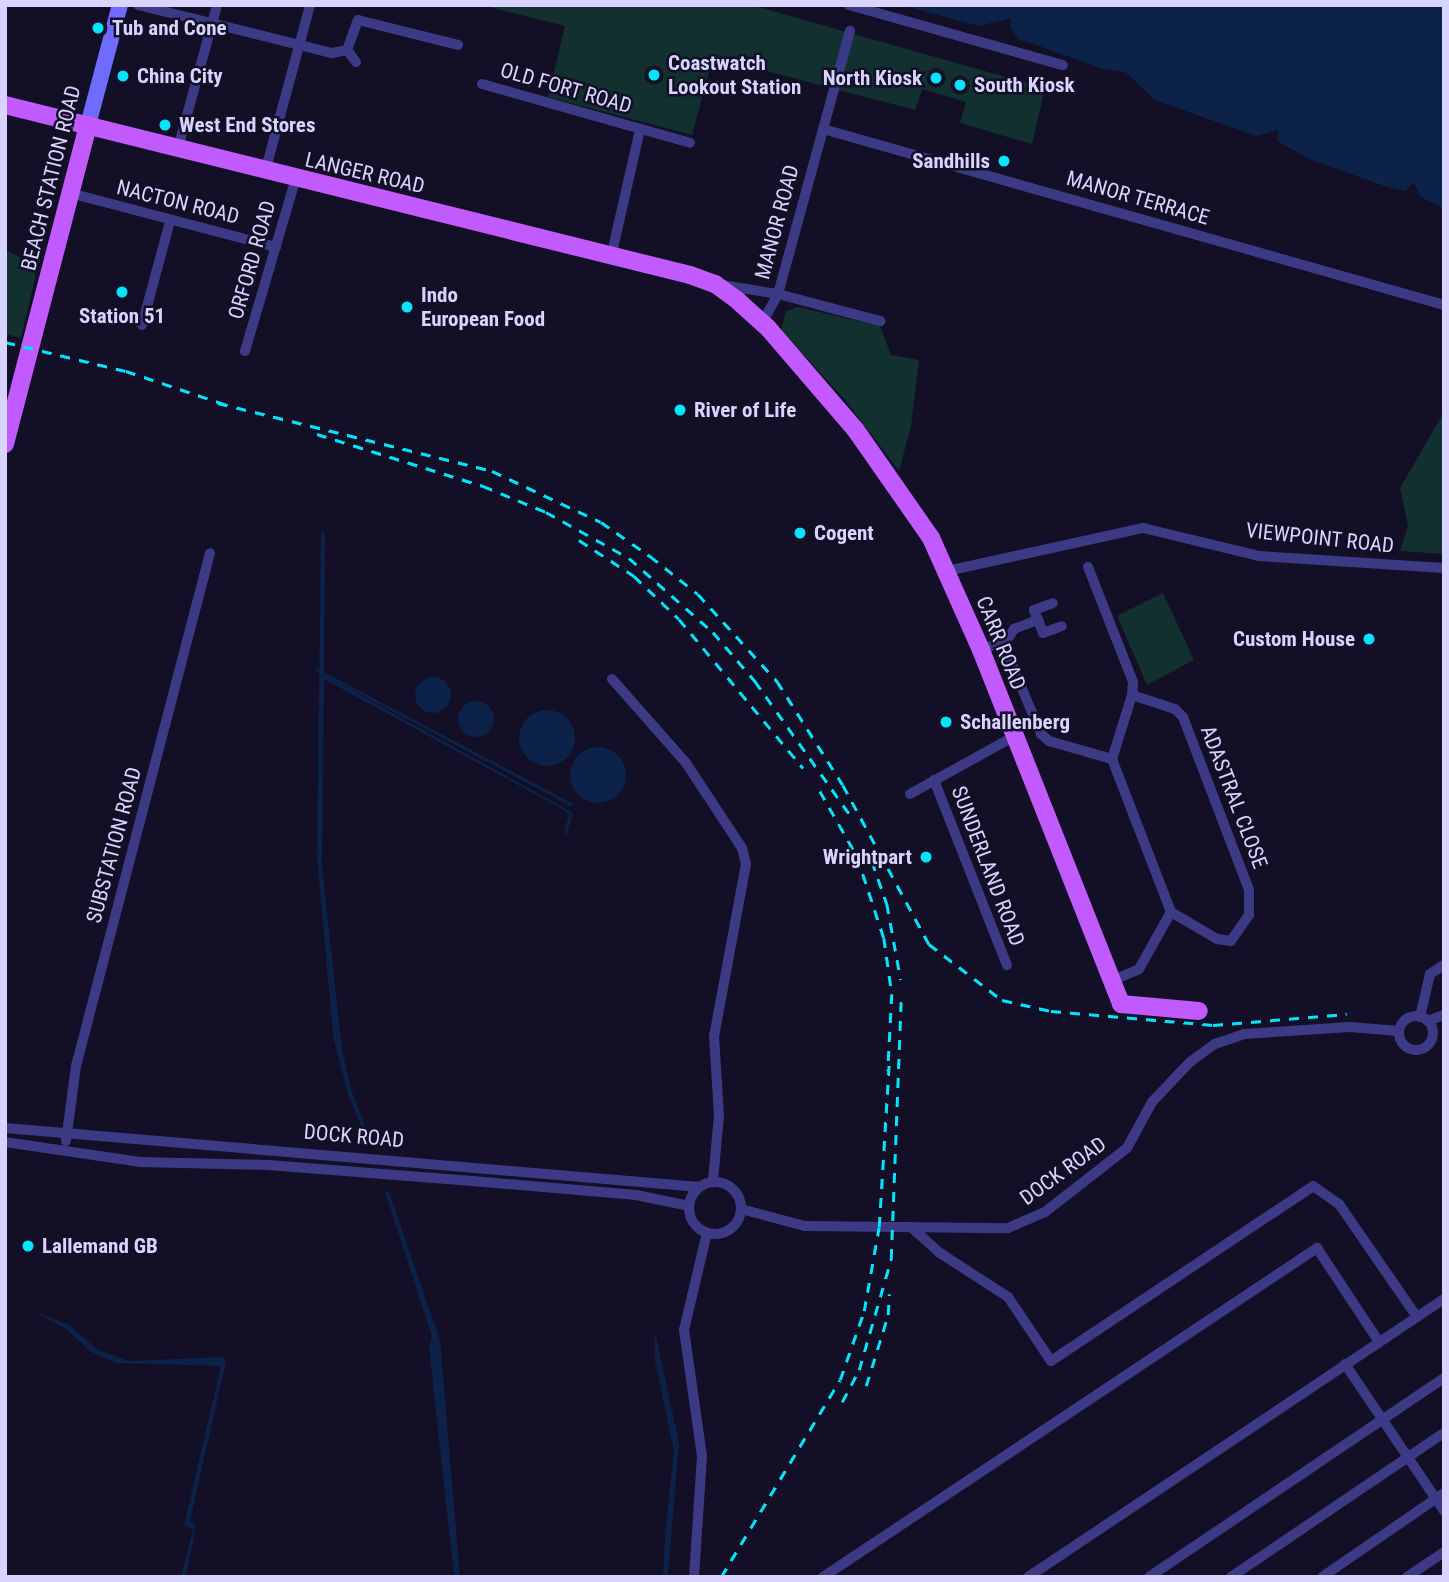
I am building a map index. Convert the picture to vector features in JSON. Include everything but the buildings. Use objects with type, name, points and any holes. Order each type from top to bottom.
[{"type":"main road","name":"LANGER ROAD","points":[[5,105],[178,148],[295,181],[715,284]]},
{"type":"main road","name":"BEACH STATION ROAD","points":[[5,444],[88,125]]},
{"type":"main road","name":"CARR ROAD","points":[[715,284],[762,323],[882,463],[931,538],[981,650],[1013,737],[1121,1004],[1199,1010]]},
{"type":"street","name":"BEACH STATION ROAD","points":[[88,125],[120,5]]},
{"type":"street","points":[[138,5],[332,53],[347,50]]},
{"type":"street","points":[[178,148],[218,5]]},
{"type":"street","name":"ORFORD ROAD","points":[[265,172],[310,5]]},
{"type":"street","points":[[849,5],[1063,65]]},
{"type":"street","points":[[347,50],[358,20],[458,45]]},
{"type":"street","name":"MANOR ROAD","points":[[762,323],[778,294],[850,31]]},
{"type":"street","points":[[347,50],[356,62]]},
{"type":"street","name":"OLD FORT ROAD","points":[[482,84],[690,143]]},
{"type":"street","name":"OLD FORT ROAD","points":[[611,257],[640,129]]},
{"type":"street","name":"MANOR TERRACE","points":[[822,129],[1444,305]]},
{"type":"street","name":"ORFORD ROAD","points":[[246,351],[295,181]]},
{"type":"street","name":"NACTON ROAD","points":[[70,193],[276,247]]},
{"type":"street","points":[[142,325],[170,221]]},
{"type":"street","points":[[715,284],[778,294],[880,321]]},
{"type":"street","name":"VIEWPOINT ROAD","points":[[947,571],[1143,528],[1259,556],[1444,568]]},
{"type":"street","name":"SUBSTATION ROAD","points":[[65,1149],[76,1066],[209,553]]},
{"type":"street","points":[[1088,566],[1133,682],[1132,695],[1112,759],[1171,912],[1139,969],[1111,981]]},
{"type":"street","points":[[1053,603],[1034,610],[1043,633],[1062,626]]},
{"type":"street","points":[[1002,647],[1013,629],[1038,620]]},
{"type":"street","points":[[981,650],[995,644],[1002,647],[1041,734],[1049,741],[1112,759]]},
{"type":"street","points":[[612,679],[686,763],[742,848],[746,863],[714,1036],[719,1115],[713,1181]]},
{"type":"street","name":"ADASTRAL CLOSE","points":[[1132,695],[1175,709],[1182,717],[1249,890],[1249,915],[1231,941],[1217,939],[1171,912]]},
{"type":"street","points":[[910,794],[1013,737]]},
{"type":"street","name":"SUNDERLAND ROAD","points":[[934,780],[1007,965]]},
{"type":"street","points":[[1444,965],[1430,974],[1424,1019],[1438,1035],[1423,1049],[1412,1050],[1403,1044],[1399,1031],[1405,1020],[1424,1019],[1444,1015]]},
{"type":"street","name":"DOCK ROAD","points":[[741,1209],[805,1226],[1008,1228],[1045,1212],[1127,1148],[1152,1102],[1190,1062],[1215,1044],[1244,1034],[1324,1028],[1399,1031]]},
{"type":"street","name":"DOCK ROAD","points":[[5,1128],[67,1135],[236,1144],[699,1187]]},
{"type":"street","name":"DOCK ROAD","points":[[5,1142],[140,1162],[268,1165],[636,1195],[688,1206]]},
{"type":"street","points":[[713,1181],[733,1188],[741,1209],[734,1226],[723,1233],[707,1233],[693,1222],[688,1206],[699,1187],[713,1181]]},
{"type":"street","points":[[911,1227],[940,1253],[1008,1297],[1051,1361],[1313,1186],[1339,1204],[1417,1317]]},
{"type":"street","points":[[694,1577],[702,1443],[684,1330],[707,1233]]},
{"type":"street","points":[[823,1577],[1317,1248],[1379,1342]]},
{"type":"street","points":[[1028,1577],[1444,1298]]},
{"type":"street","points":[[1345,1364],[1408,1457],[1440,1496],[1444,1511]]},
{"type":"street","points":[[1149,1577],[1444,1378]]},
{"type":"street","points":[[1231,1577],[1444,1433]]},
{"type":"street","points":[[1322,1577],[1440,1496]]},
{"type":"street","points":[[1407,1577],[1444,1552]]},
{"type":"green space","points":[[481,5],[751,5],[1045,88],[1032,144],[960,123],[966,102],[922,89],[915,110],[713,57],[692,135],[548,97],[565,26]]},
{"type":"green space","points":[[5,250],[38,266],[21,338],[5,334]]},
{"type":"green space","points":[[798,307],[880,326],[891,355],[919,360],[911,426],[899,471],[846,401],[781,330],[786,311]]},
{"type":"green space","points":[[1444,412],[1444,554],[1400,551],[1408,526],[1400,488]]},
{"type":"green space","points":[[1163,593],[1194,660],[1147,685],[1117,616]]},
{"type":"water","points":[[901,5],[1444,5],[1444,209],[1421,197],[1414,183],[1405,191],[1387,187],[1309,159],[1277,141],[1278,130],[1256,136],[1155,100],[1125,72],[1100,68],[1019,39],[1011,29],[1011,18],[979,26]]},
{"type":"water","points":[[321,532],[325,534],[324,675],[573,813],[567,834],[564,833],[569,814],[564,810],[324,679],[322,866],[342,1050],[352,1092],[371,1142],[367,1141],[347,1091],[333,1036],[317,856]]},
{"type":"water","points":[[433,677],[446,682],[451,695],[446,708],[433,713],[420,708],[415,695],[420,682]]},
{"type":"water","points":[[476,701],[489,706],[494,719],[489,732],[476,737],[463,732],[458,719],[463,706]]},
{"type":"water","points":[[547,710],[558,712],[567,718],[573,727],[573,749],[567,758],[558,764],[547,766],[536,764],[527,758],[521,749],[519,738],[521,727],[527,718],[536,712]]},
{"type":"water","points":[[598,747],[609,749],[618,755],[624,764],[624,786],[618,795],[609,801],[598,803],[587,801],[578,795],[572,786],[570,775],[572,764],[578,755],[587,749]]},
{"type":"water","points":[[385,1192],[389,1192],[440,1340],[460,1577],[455,1577],[453,1567],[429,1348],[432,1336]]},
{"type":"water","points":[[31,1310],[69,1325],[98,1350],[129,1361],[223,1357],[226,1361],[190,1521],[196,1525],[186,1577],[181,1577],[193,1530],[184,1525],[221,1366],[117,1363],[91,1352],[66,1329]]},
{"type":"water","points":[[655,1331],[679,1443],[668,1577],[663,1577],[665,1534],[674,1451],[655,1361]]},
{"type":"waterway","points":[[316,669],[571,804]]},
{"type":"railway","points":[[5,342],[126,371],[227,405]]},
{"type":"railway","points":[[218,403],[492,471],[601,522],[650,556],[698,594],[777,681],[843,785],[929,944],[1002,1000],[1051,1011],[1213,1025],[1347,1014]]},
{"type":"railway","points":[[317,434],[483,486],[546,512],[629,558],[713,632],[755,681],[853,819]]},
{"type":"railway","points":[[579,540],[634,576],[679,619],[803,768]]},
{"type":"railway","points":[[820,791],[857,856],[884,938],[892,994],[888,1071]]},
{"type":"railway","points":[[872,861],[887,904],[901,980]]},
{"type":"railway","points":[[842,1402],[859,1370],[891,1259],[901,998]]},
{"type":"railway","points":[[721,1577],[840,1380],[864,1311],[879,1227],[889,1063]]},
{"type":"railway","points":[[866,1386],[888,1315],[889,1294]]},
{"type":"place","name":"Tub and Cone","points":[[98,28]]},
{"type":"place","name":"Coastwatch Lookout Station","points":[[654,75]]},
{"type":"place","name":"China City","points":[[123,76]]},
{"type":"place","name":"North Kiosk","points":[[936,78]]},
{"type":"place","name":"South Kiosk","points":[[960,85]]},
{"type":"place","name":"West End Stores","points":[[165,125]]},
{"type":"place","name":"Sandhills","points":[[1004,161]]},
{"type":"place","name":"Station 51","points":[[122,292]]},
{"type":"place","name":"Indo European Food","points":[[407,307]]},
{"type":"place","name":"River of Life","points":[[680,410]]},
{"type":"place","name":"Cogent","points":[[800,533]]},
{"type":"place","name":"Custom House","points":[[1369,639]]},
{"type":"place","name":"Schallenberg","points":[[946,722]]},
{"type":"place","name":"Wrightpart","points":[[926,857]]},
{"type":"place","name":"Lallemand GB","points":[[28,1246]]}]
